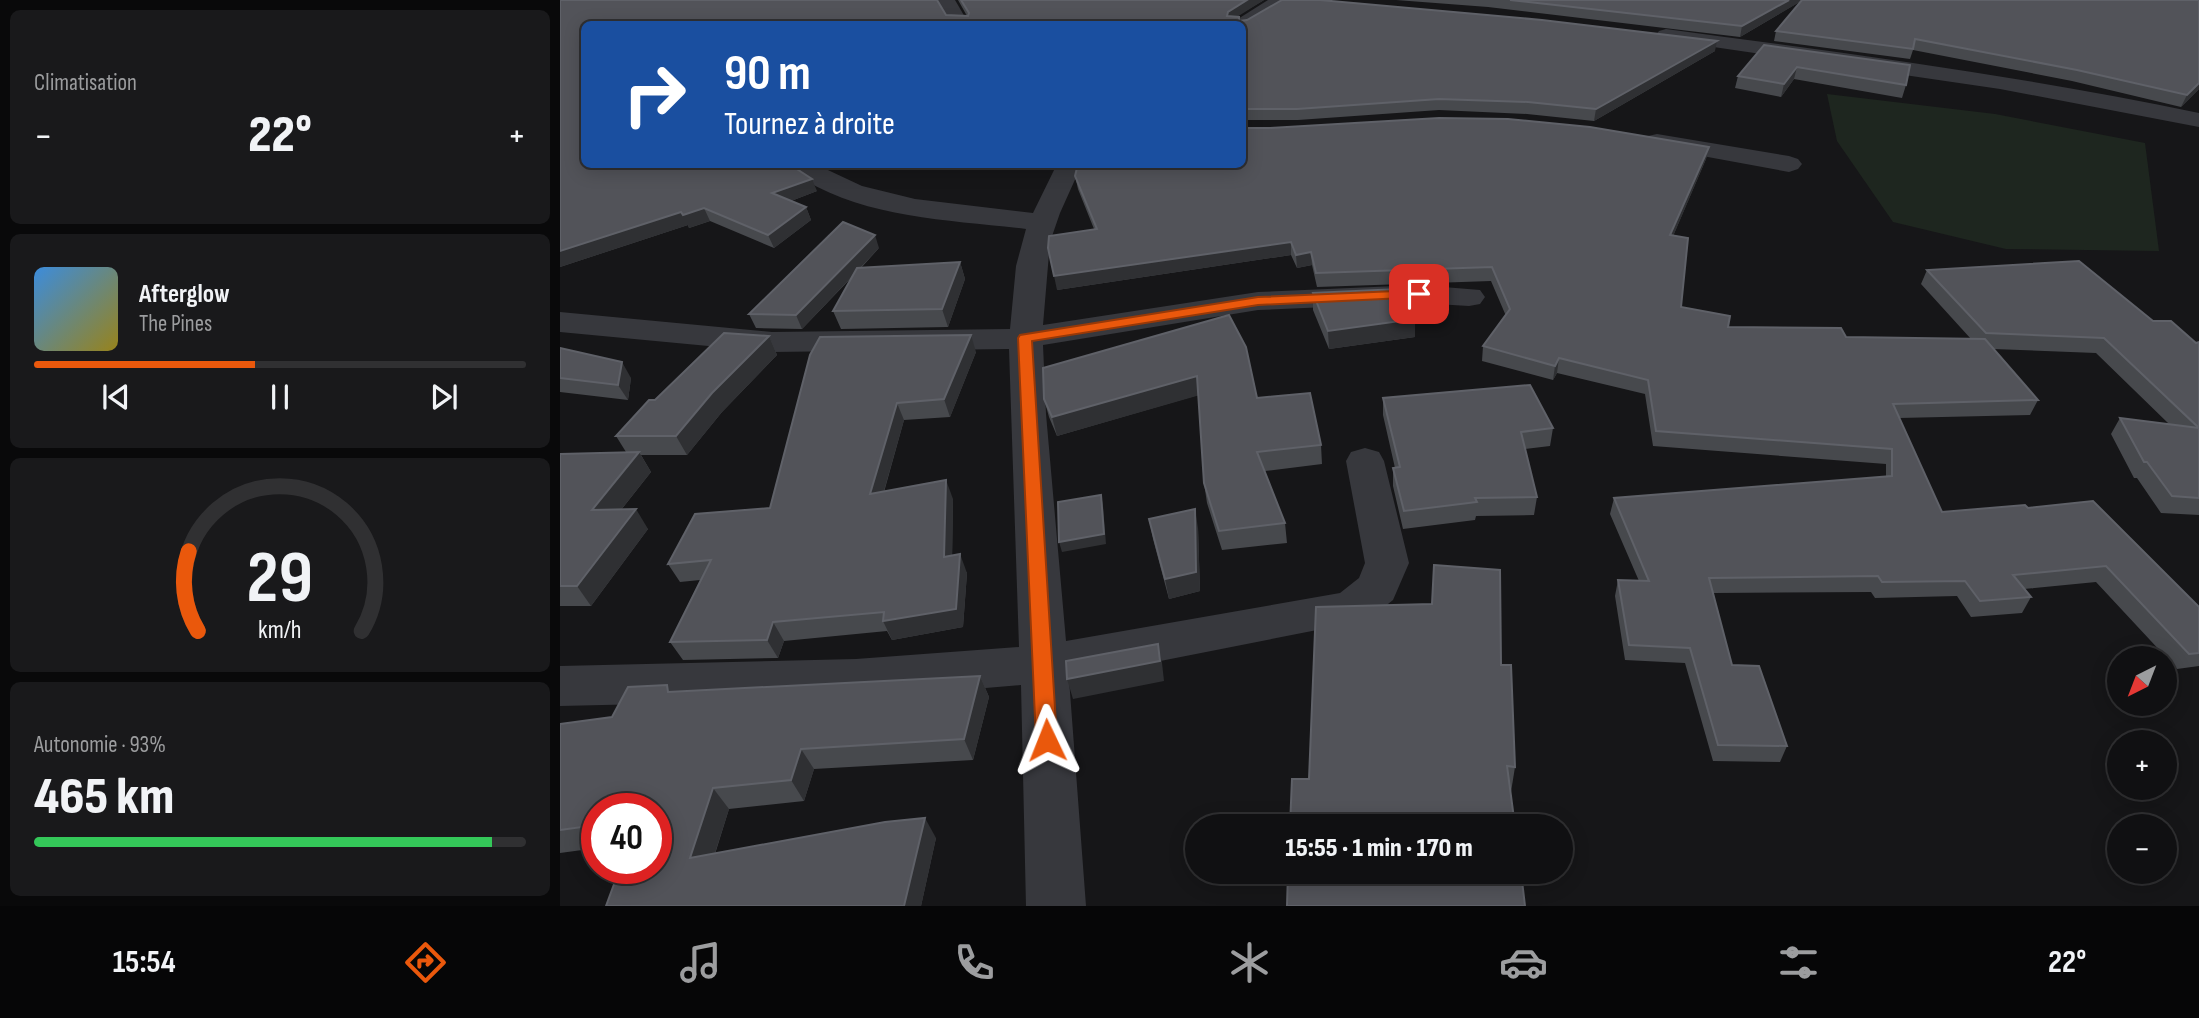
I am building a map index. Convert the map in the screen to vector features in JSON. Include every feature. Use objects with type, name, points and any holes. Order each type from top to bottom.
[{"type":"street","points":[[946,0],[958,21]]},
{"type":"street","points":[[1245,21],[1281,0]]},
{"type":"street","points":[[1291,0],[1303,1]]},
{"type":"street","points":[[1651,33],[1991,80],[2199,120]]},
{"type":"street","points":[[1632,137],[1789,164]]},
{"type":"street","points":[[804,168],[847,189],[887,201],[1042,222]]},
{"type":"street","points":[[1056,906],[1050,842],[1044,664],[1035,554],[1025,338],[1029,285],[1042,222],[1068,168]]},
{"type":"street","points":[[560,322],[772,342],[1025,338],[1258,301],[1419,294],[1469,298]]},
{"type":"street","points":[[560,686],[856,679],[1044,664],[1352,608],[1377,588],[1387,563],[1364,461]]},
{"type":"shaded area","points":[[1827,94],[1995,114],[2145,143],[2159,251],[2006,249],[1893,222],[1837,141]]},
{"type":"building","points":[[560,0],[937,0],[946,15],[968,16],[969,13],[961,0],[1247,0],[1228,12],[1227,16],[1239,17],[1239,21],[581,21],[581,168],[795,168],[812,179],[772,193],[806,207],[768,235],[704,208],[683,215],[681,212],[560,251]]},
{"type":"building","points":[[1282,0],[1320,0],[1542,20],[1717,41],[1596,109],[1528,102],[1439,99],[1297,109],[1246,109],[1246,21],[1239,21],[1247,20]]},
{"type":"building","points":[[1510,0],[1789,0],[1742,26]]},
{"type":"building","points":[[1802,0],[2199,0],[2199,83],[2187,95],[2077,70],[1915,39],[1913,49],[1776,31]]},
{"type":"building","points":[[1764,45],[1910,65],[1906,85],[1797,67],[1784,84],[1738,76]]},
{"type":"building","points":[[1439,118],[1508,119],[1590,127],[1709,147],[1670,235],[1688,238],[1681,307],[1730,316],[1728,327],[1841,328],[1846,337],[1985,339],[2038,400],[1893,404],[1942,512],[2025,505],[2028,508],[2093,501],[2199,607],[2199,653],[2189,654],[2106,566],[2013,575],[2031,597],[1980,601],[1965,581],[1882,582],[1878,576],[1709,578],[1732,665],[1759,666],[1787,746],[1718,745],[1690,648],[1629,645],[1618,580],[1649,581],[1614,498],[1892,476],[1892,449],[1656,431],[1648,380],[1559,358],[1555,366],[1483,346],[1510,309],[1492,267],[1316,273],[1311,252],[1296,255],[1291,242],[1054,276],[1048,248],[1049,236],[1097,229],[1075,176],[1077,168],[1246,168],[1246,128]]},
{"type":"building","points":[[843,222],[875,235],[796,315],[749,314]]},
{"type":"building","points":[[2079,261],[2153,321],[2171,321],[2196,343],[2199,342],[2199,428],[2104,338],[1986,333],[1927,270]]},
{"type":"building","points":[[960,262],[942,309],[833,311],[857,268]]},
{"type":"building","points":[[1399,289],[1415,319],[1328,331],[1313,293]]},
{"type":"building","points":[[1229,315],[1246,347],[1257,398],[1310,393],[1321,445],[1257,452],[1285,523],[1219,531],[1204,483],[1197,376],[1052,417],[1044,399],[1043,368]]},
{"type":"building","points":[[724,333],[769,336],[712,393],[676,436],[616,436],[649,400],[655,400]]},
{"type":"building","points":[[971,335],[944,399],[897,403],[870,494],[946,480],[944,557],[960,554],[956,609],[883,621],[884,612],[773,622],[767,640],[670,642],[711,560],[668,564],[695,514],[770,508],[810,355],[820,337]]},
{"type":"building","points":[[560,348],[622,362],[618,385],[560,378]]},
{"type":"building","points":[[1530,385],[1553,428],[1521,432],[1537,497],[1475,498],[1477,502],[1404,511],[1393,468],[1400,467],[1383,398]]},
{"type":"building","points":[[2120,418],[2199,428],[2199,498],[2172,496],[2147,462],[2144,462]]},
{"type":"building","points":[[639,452],[592,510],[636,509],[577,586],[560,586],[560,454]]},
{"type":"building","points":[[1101,495],[1104,534],[1059,542],[1058,502]]},
{"type":"building","points":[[1195,509],[1196,572],[1165,579],[1149,519]]},
{"type":"building","points":[[1434,565],[1500,570],[1501,665],[1511,665],[1515,767],[1507,766],[1513,814],[1291,814],[1292,779],[1309,779],[1316,607],[1432,604]]},
{"type":"building","points":[[1158,644],[1160,661],[1067,679],[1066,661]]},
{"type":"building","points":[[980,676],[964,739],[801,749],[791,780],[713,788],[690,858],[885,822],[925,818],[904,906],[606,906],[614,884],[672,884],[672,793],[581,793],[581,827],[560,830],[560,724],[612,717],[628,687],[667,685],[668,692]]},
{"type":"building","points":[[1288,884],[1522,884],[1525,906],[1287,906]]},
{"type":"route","points":[[1047,740],[1027,413],[1025,338],[1258,301],[1419,294]]}]
